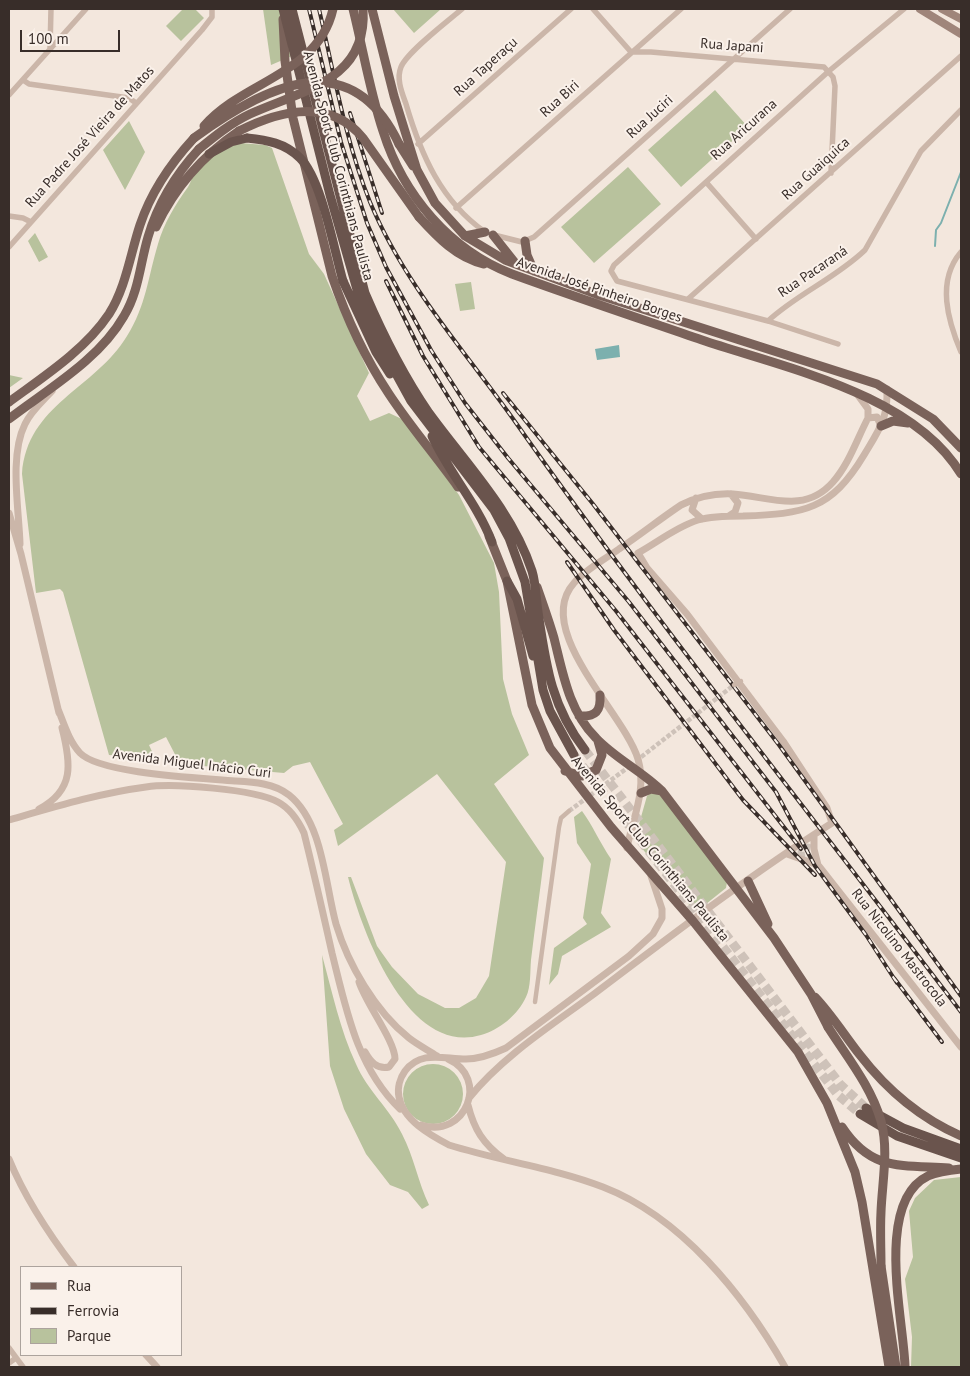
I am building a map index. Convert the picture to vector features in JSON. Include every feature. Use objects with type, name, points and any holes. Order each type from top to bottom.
[{"type":"highway","name":"Avenida Sport Club Corinthians Paulista","points":[[283,9],[347,260],[377,339],[412,401],[426,422],[487,500],[509,538],[525,582],[540,678],[550,711],[574,755]]},
{"type":"highway","name":"Avenida Sport Club Corinthians Paulista","points":[[292,9],[351,243],[375,317],[392,352],[420,399],[498,504],[520,542],[532,572],[551,687],[568,726],[585,750]]},
{"type":"highway","points":[[210,154],[231,142],[247,138],[268,140],[278,144],[304,162],[320,196],[343,281],[376,352],[412,401]]},
{"type":"highway","points":[[426,422],[438,450],[480,513],[492,542]]},
{"type":"highway","points":[[507,581],[516,599],[540,678]]},
{"type":"highway","points":[[961,1148],[903,1128],[863,1111],[897,1136],[961,1158]]},
{"type":"main road","name":"Avenida Sport Club Corinthians Paulista","points":[[283,9],[285,62],[293,118],[332,276],[341,301],[360,342],[389,395],[456,485],[492,542],[507,581],[532,705],[550,748],[565,771],[627,848],[693,921],[798,1052],[827,1103],[855,1172],[862,1202],[889,1367]]},
{"type":"main road","points":[[9,402],[60,363],[104,321],[124,282],[137,236],[153,193],[194,138],[213,116],[231,102],[291,67],[311,52],[325,31],[333,9]]},
{"type":"main road","name":"Avenida José Pinheiro Borges","points":[[353,9],[383,131],[410,189],[437,225],[489,265],[852,390],[912,423],[931,439],[961,474]]},
{"type":"main road","points":[[9,419],[42,398],[101,346],[124,316],[138,284],[144,252],[155,216],[168,190],[199,149],[224,129],[242,118],[271,105],[297,97],[329,80],[344,66],[359,42],[362,32],[363,9]]},
{"type":"main road","name":"Avenida José Pinheiro Borges","points":[[372,9],[394,96],[417,170],[435,203],[465,236],[483,248],[516,264],[599,295],[857,376],[887,389],[933,419],[961,448]]},
{"type":"main road","points":[[920,9],[961,34]]},
{"type":"main road","points":[[942,9],[961,20]]},
{"type":"main road","points":[[194,138],[233,111],[263,95],[294,85],[318,82],[336,83],[371,101],[384,116],[411,165],[417,170]]},
{"type":"main road","points":[[144,252],[166,207],[180,185],[210,154],[239,131],[266,118],[290,112],[311,110],[337,118],[358,131],[419,217],[449,247],[471,261],[489,265]]},
{"type":"main road","points":[[465,236],[489,233],[516,264]]},
{"type":"main road","points":[[526,241],[526,255],[534,271]]},
{"type":"main road","points":[[840,385],[846,376],[857,376]]},
{"type":"main road","points":[[881,426],[895,421],[912,423]]},
{"type":"main road","name":"Avenida Sport Club Corinthians Paulista","points":[[532,572],[553,635],[566,684],[579,716],[596,738],[612,753],[662,790],[774,938],[811,994],[861,1056],[897,1095],[927,1119],[961,1136]]},
{"type":"main road","points":[[579,716],[592,716],[596,714],[601,705],[600,694]]},
{"type":"main road","points":[[565,771],[582,776],[596,770],[602,755],[596,738]]},
{"type":"main road","points":[[641,793],[651,789],[662,790]]},
{"type":"main road","points":[[748,881],[774,938]]},
{"type":"main road","name":"Avenida Sport Club Corinthians Paulista","points":[[811,994],[828,1028],[860,1076],[872,1098],[881,1122],[884,1152],[881,1215],[882,1266],[896,1367]]},
{"type":"main road","points":[[827,1103],[852,1142],[872,1158],[883,1163],[960,1169]]},
{"type":"main road","points":[[905,1367],[904,1340],[896,1278],[897,1228],[902,1208],[916,1184],[928,1176],[960,1169]]},
{"type":"street","points":[[50,50],[51,9]]},
{"type":"street","points":[[9,95],[86,9]]},
{"type":"street","name":"Rua Padre José Vieira de Matos","points":[[9,247],[210,21],[212,9]]},
{"type":"street","points":[[462,9],[411,54],[400,71],[399,80],[418,144],[435,178],[456,208],[489,233],[526,241]]},
{"type":"street","name":"Rua Taperaçu","points":[[418,144],[571,9]]},
{"type":"street","points":[[593,9],[631,52]]},
{"type":"street","name":"Rua Biri","points":[[456,208],[681,9]]},
{"type":"street","name":"Rua Juciri","points":[[526,241],[540,231],[790,9]]},
{"type":"street","name":"Rua Aricurana","points":[[688,299],[617,281],[612,271],[614,265],[830,71],[904,9]]},
{"type":"street","name":"Rua Japani","points":[[631,52],[817,65],[830,71]]},
{"type":"street","name":"Rua Guaiquica","points":[[688,299],[961,56]]},
{"type":"street","points":[[830,71],[835,86],[830,173]]},
{"type":"street","points":[[23,80],[29,84],[129,98],[136,103]]},
{"type":"street","name":"Rua Pacaraná","points":[[768,321],[785,305],[823,282],[855,260],[865,250],[921,151],[961,110]]},
{"type":"street","points":[[706,182],[756,239]]},
{"type":"street","points":[[9,216],[23,218],[31,222]]},
{"type":"street","points":[[961,252],[952,267],[946,303],[950,324],[961,352]]},
{"type":"street","points":[[688,299],[768,321],[838,344]]},
{"type":"street","points":[[418,1124],[429,1128],[441,1128],[462,1116],[469,1101],[497,1069],[551,1026],[748,881],[832,824],[827,808],[784,741],[688,614],[647,568],[638,553],[676,529],[702,519],[794,512],[832,496],[852,474],[881,426],[887,408],[887,389]]},
{"type":"street","points":[[627,848],[641,793],[640,772],[635,750],[620,722],[573,650],[565,630],[565,606],[570,588],[586,572],[681,505],[696,498],[730,494],[783,502],[806,499],[818,494],[833,482],[840,472],[868,418],[866,406],[852,390]]},
{"type":"street","points":[[21,554],[17,452],[25,423],[42,398]]},
{"type":"street","points":[[868,418],[877,417],[881,426]]},
{"type":"street","points":[[728,516],[737,509],[738,503],[730,494]]},
{"type":"street","points":[[696,498],[692,510],[702,519]]},
{"type":"street","points":[[9,514],[21,554],[68,755],[68,777],[62,790],[54,800],[30,814]]},
{"type":"street","points":[[734,685],[740,681]]},
{"type":"street","name":"Avenida Miguel Inácio Curi","points":[[58,709],[80,752],[98,764],[133,771],[254,782],[276,787],[288,794],[310,822],[337,925],[355,971],[395,1024],[418,1045],[441,1057]]},
{"type":"street","name":"Avenida Miguel Inácio Curi","points":[[9,820],[112,793],[149,786],[181,786],[232,791],[277,801],[298,820],[304,834],[351,1027],[362,1055],[379,1084],[404,1112],[432,1136],[449,1145],[601,1186],[633,1200],[666,1222],[693,1245],[729,1287],[785,1367]]},
{"type":"street","points":[[535,1002],[559,828],[561,818],[569,811]]},
{"type":"street","name":"Rua Nicolino Mastrocola","points":[[814,835],[814,849],[818,865],[961,1047]]},
{"type":"street","points":[[787,854],[818,865]]},
{"type":"street","points":[[404,1112],[398,1092],[403,1073],[418,1060],[441,1057],[480,1058],[506,1048],[646,942],[662,918],[658,894],[651,876]]},
{"type":"street","points":[[351,1027],[374,1064],[384,1068],[392,1064],[395,1059],[393,1048],[367,1002],[355,971]]},
{"type":"street","points":[[441,1057],[460,1068],[466,1077],[469,1101]]},
{"type":"street","name":"Avenida Miguel Inácio Curi","points":[[469,1101],[476,1132],[490,1149],[508,1162]]},
{"type":"street","points":[[9,1159],[30,1202],[50,1236],[73,1266]]},
{"type":"street","points":[[9,1348],[23,1367]]},
{"type":"street","points":[[147,1356],[157,1367]]},
{"type":"street","points":[[9,1363],[16,1358]]},
{"type":"green space","points":[[183,9],[195,9],[204,18],[181,41],[166,26]]},
{"type":"green space","points":[[263,9],[280,9],[292,56],[271,65]]},
{"type":"green space","points":[[393,9],[441,9],[414,33]]},
{"type":"green space","points":[[715,90],[748,127],[681,187],[648,150]]},
{"type":"green space","points":[[129,121],[145,152],[125,190],[103,150]]},
{"type":"green space","points":[[240,143],[265,145],[272,148],[309,254],[324,274],[369,373],[357,396],[370,421],[389,413],[404,420],[459,495],[494,563],[499,592],[503,679],[512,714],[529,755],[494,784],[544,858],[528,993],[523,1004],[513,1016],[501,1026],[481,1035],[455,1037],[431,1027],[410,1008],[392,984],[376,956],[354,900],[348,877],[351,877],[377,946],[392,967],[418,994],[445,1008],[459,1008],[476,998],[489,976],[506,862],[437,774],[338,846],[334,830],[343,824],[310,762],[293,766],[284,773],[180,764],[166,737],[149,745],[155,758],[109,755],[63,592],[60,589],[36,593],[22,474],[27,450],[36,430],[64,399],[114,354],[127,336],[143,302],[163,229],[174,207],[189,185],[196,169],[212,155]]},
{"type":"green space","points":[[628,167],[661,204],[594,263],[561,227]]},
{"type":"green space","points":[[35,233],[48,257],[39,262],[28,241]]},
{"type":"green space","points":[[471,282],[475,309],[460,311],[455,284]]},
{"type":"green space","points":[[9,375],[23,378],[9,388]]},
{"type":"green space","points":[[651,793],[660,794],[727,882],[726,888],[701,908],[690,906],[640,846],[637,831],[647,796]]},
{"type":"green space","points":[[582,811],[611,859],[601,913],[611,927],[562,956],[558,974],[549,985],[554,948],[587,924],[583,918],[591,864],[577,843],[574,817]]},
{"type":"green space","points":[[322,955],[350,1051],[366,1082],[397,1125],[410,1152],[429,1205],[422,1209],[408,1192],[390,1185],[366,1154],[344,1109],[330,1066]]},
{"type":"green space","points":[[433,1064],[449,1069],[454,1073],[458,1078],[463,1094],[458,1110],[454,1115],[449,1119],[433,1124],[417,1119],[412,1115],[408,1110],[403,1094],[408,1078],[412,1073],[417,1069]]},
{"type":"green space","points":[[961,1177],[961,1367],[911,1367],[912,1337],[905,1279],[913,1257],[909,1211],[915,1198],[934,1180]]},
{"type":"water","points":[[619,345],[620,357],[597,360],[595,349]]},
{"type":"waterway","points":[[935,246],[936,230],[941,223],[961,172]]},
{"type":"tunnel","points":[[636,761],[734,685]]},
{"type":"tunnel","points":[[585,750],[840,1084],[866,1108]]},
{"type":"tunnel","points":[[574,755],[838,1095],[860,1114]]},
{"type":"tunnel","points":[[569,811],[630,766]]},
{"type":"tunnel","points":[[802,858],[801,852],[808,847],[814,849]]},
{"type":"railway","points":[[309,9],[341,142],[367,223],[386,267],[431,350],[465,403],[508,458],[629,602],[776,792],[815,866],[866,935],[897,983]]},
{"type":"railway","points":[[319,9],[341,106],[361,179],[384,232],[400,261],[437,316],[624,572],[961,1012]]},
{"type":"railway","points":[[350,113],[382,213]]},
{"type":"railway","points":[[386,281],[423,356],[479,447],[616,611],[801,849]]},
{"type":"railway","points":[[503,393],[593,504],[779,745],[961,996]]},
{"type":"railway","points":[[567,562],[614,630],[743,800],[815,875]]},
{"type":"railway","points":[[894,978],[942,1042]]}]
